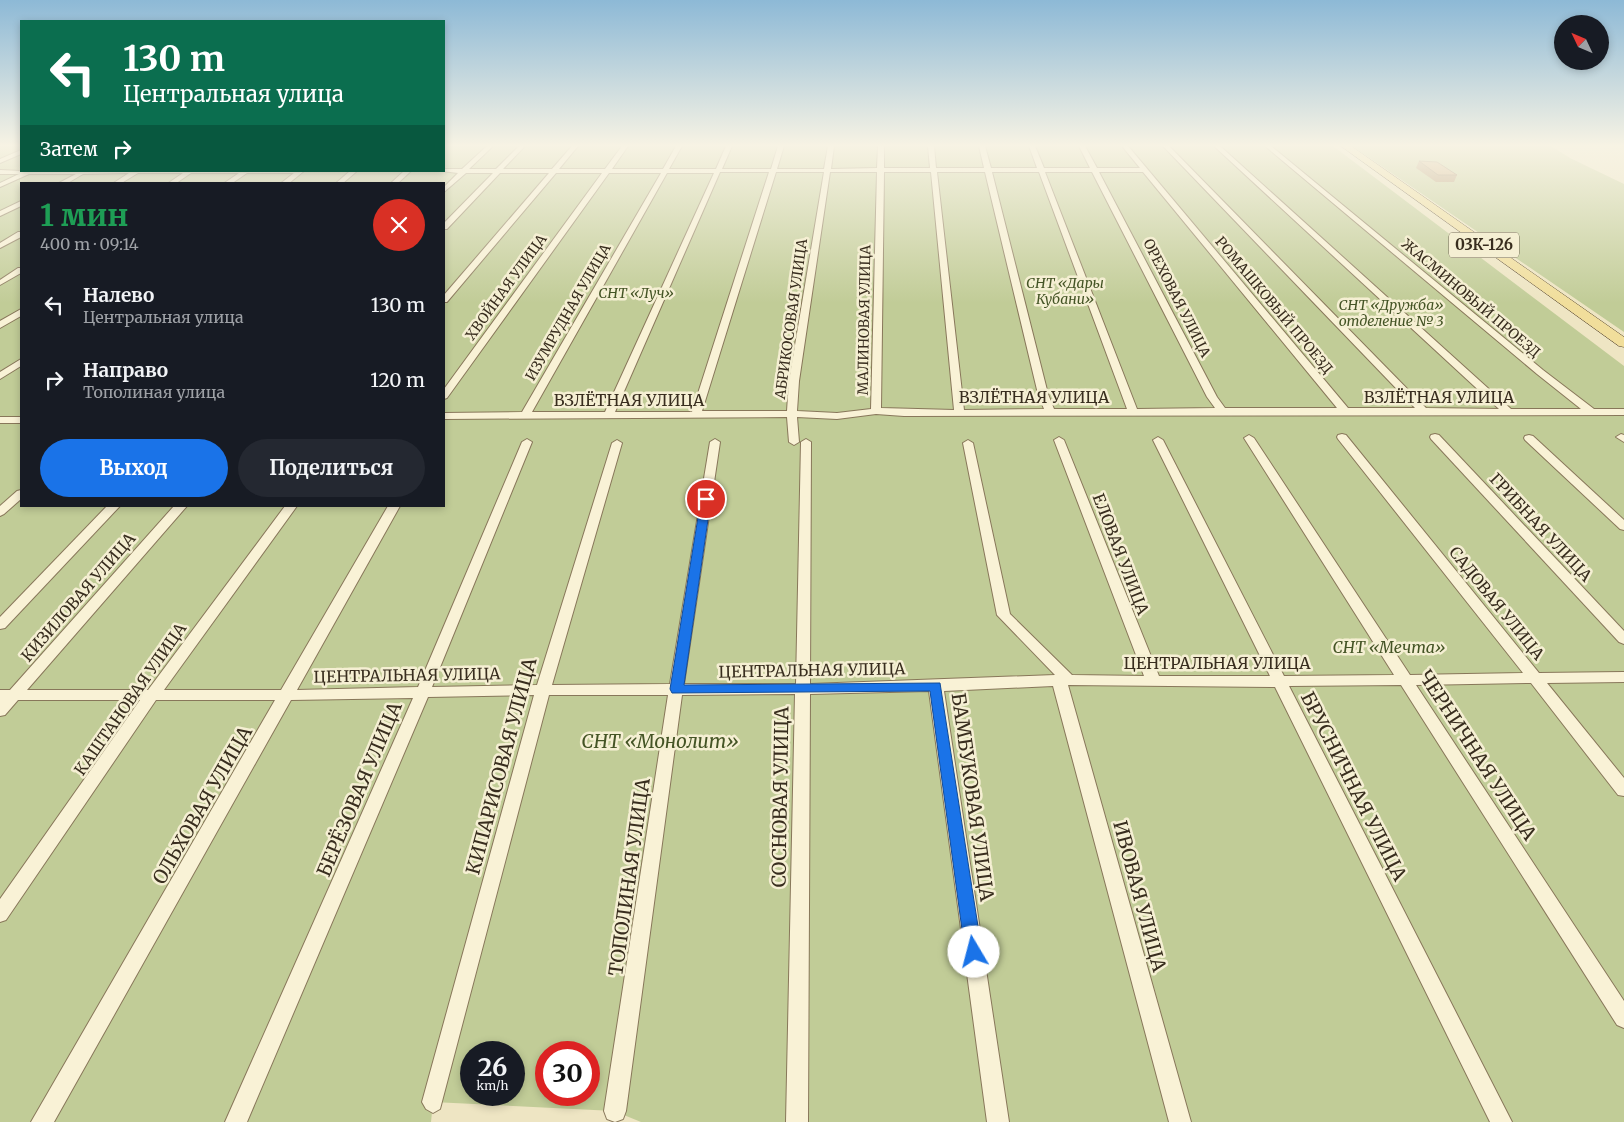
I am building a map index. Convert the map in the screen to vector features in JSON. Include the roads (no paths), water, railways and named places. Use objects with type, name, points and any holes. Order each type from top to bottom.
[{"type":"main road","name":"03К-126","points":[[1419,198],[1624,343]]},
{"type":"street","points":[[445,225],[471,198]]},
{"type":"street","points":[[445,299],[531,198]]},
{"type":"street","name":"ХВОЙНАЯ УЛИЦА","points":[[445,395],[587,198]]},
{"type":"street","name":"ИЗУМРУДНАЯ УЛИЦА","points":[[524,416],[650,198]]},
{"type":"street","points":[[608,416],[707,198]]},
{"type":"street","points":[[696,415],[766,198]]},
{"type":"street","name":"АБРИКОСОВАЯ УЛИЦА","points":[[800,442],[792,414],[794,381],[823,198]]},
{"type":"street","name":"МАЛИНОВАЯ УЛИЦА","points":[[876,411],[880,198]]},
{"type":"street","points":[[938,198],[959,412]]},
{"type":"street","points":[[996,198],[1043,394],[1051,413]]},
{"type":"street","points":[[1053,198],[1133,412]]},
{"type":"street","name":"ОРЕХОВАЯ УЛИЦА","points":[[1110,198],[1212,397],[1222,411]]},
{"type":"street","name":"РОМАШКОВЫЙ ПРОЕЗД","points":[[1169,198],[1345,411]]},
{"type":"street","points":[[1217,198],[1424,413]]},
{"type":"street","points":[[1275,198],[1509,412]]},
{"type":"street","name":"ЖАСМИНОВЫЙ ПРОЕЗД","points":[[1331,198],[1540,372],[1590,411]]},
{"type":"street","points":[[0,214],[20,204]]},
{"type":"street","points":[[0,246],[20,235]]},
{"type":"street","points":[[0,283],[20,271]]},
{"type":"street","points":[[0,325],[20,313]]},
{"type":"street","points":[[0,376],[20,363]]},
{"type":"street","name":"ВЗЛЁТНАЯ УЛИЦА","points":[[445,416],[792,414],[837,416],[876,411],[904,413],[1222,411],[1624,412]]},
{"type":"street","points":[[0,420],[17,420]]},
{"type":"street","points":[[0,430],[17,420]]},
{"type":"street","name":"САДОВАЯ УЛИЦА","points":[[1342,437],[1624,790]]},
{"type":"street","name":"ГРИБНАЯ УЛИЦА","points":[[1435,437],[1624,639]]},
{"type":"street","name":"ЧЕРНИЧНАЯ УЛИЦА","points":[[1249,438],[1624,1018]]},
{"type":"street","points":[[1529,438],[1624,526]]},
{"type":"street","name":"ЕЛОВАЯ УЛИЦА","points":[[1060,440],[1153,680]]},
{"type":"street","name":"БРУСНИЧНАЯ УЛИЦА","points":[[1158,440],[1501,1122]]},
{"type":"street","name":"БЕРЁЗОВАЯ УЛИЦА","points":[[236,1122],[423,692],[527,442]]},
{"type":"street","name":"ТОПОЛИНАЯ УЛИЦА","points":[[614,1111],[676,689],[715,442]]},
{"type":"street","name":"СОСНОВАЯ УЛИЦА","points":[[797,1122],[803,689],[800,442]]},
{"type":"street","name":"КИПАРИСОВАЯ УЛИЦА","points":[[433,1102],[543,690],[617,443]]},
{"type":"street","name":"ИВОВАЯ УЛИЦА","points":[[968,443],[1004,614],[1064,680],[1180,1122]]},
{"type":"street","points":[[0,512],[20,494]]},
{"type":"street","points":[[0,625],[113,507]]},
{"type":"street","name":"КИЗИЛОВАЯ УЛИЦА","points":[[0,711],[7,695],[180,507]]},
{"type":"street","name":"КАШТАНОВАЯ УЛИЦА","points":[[0,914],[152,696],[290,507]]},
{"type":"street","name":"ОЛЬХОВАЯ УЛИЦА","points":[[42,1122],[288,695],[393,507]]},
{"type":"street","name":"ЦЕНТРАЛЬНАЯ УЛИЦА","points":[[7,695],[288,695],[543,690],[803,689],[936,686],[1064,680],[1278,681],[1624,676]]},
{"type":"street","name":"БАМБУКОВАЯ УЛИЦА","points":[[936,686],[998,1122]]},
{"type":"park label","name":"СНТ «Дары Кубани»","points":[[1065,292]]},
{"type":"park label","name":"СНТ «Луч»","points":[[636,293]]},
{"type":"park label","name":"СНТ «Дружба» отделение № 3","points":[[1391,314]]},
{"type":"park label","name":"СНТ «Мечта»","points":[[1389,647]]},
{"type":"park label","name":"СНТ «Монолит»","points":[[660,741]]}]
